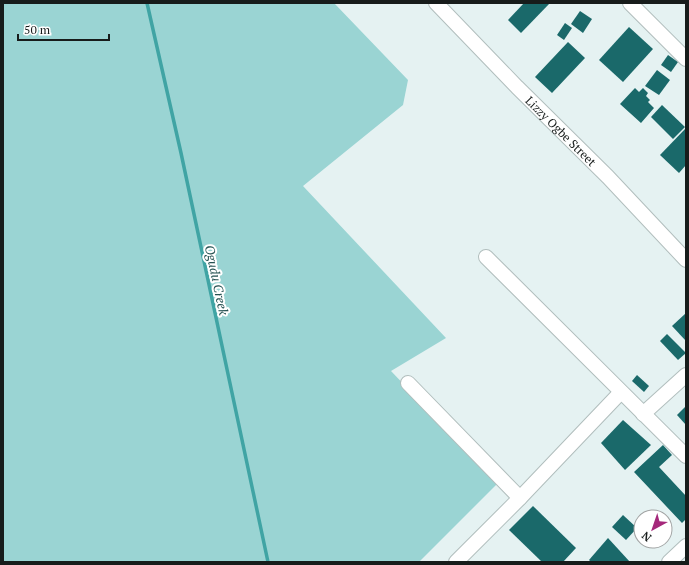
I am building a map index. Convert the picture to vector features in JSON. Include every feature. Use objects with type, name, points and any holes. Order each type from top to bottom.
[{"type":"street","name":"Lizzy Ogbe Street","points":[[436,3],[517,87],[608,176],[686,260]]},
{"type":"street","points":[[630,3],[686,59]]},
{"type":"street","points":[[486,257],[686,456]]},
{"type":"street","points":[[643,414],[686,374]]},
{"type":"street","points":[[408,383],[520,498]]},
{"type":"street","points":[[456,562],[520,498],[621,392]]},
{"type":"street","points":[[669,562],[686,546]]},
{"type":"shaded area","points":[[3,3],[334,3],[408,80],[403,105],[303,186],[446,338],[391,371],[498,483],[419,562],[3,562]]},
{"type":"building","points":[[524,3],[550,3],[521,33],[508,20]]},
{"type":"building","points":[[580,11],[592,19],[583,33],[571,24]]},
{"type":"building","points":[[565,23],[572,28],[564,40],[557,35]]},
{"type":"building","points":[[629,27],[653,49],[623,82],[599,60]]},
{"type":"building","points":[[568,42],[585,58],[552,93],[535,77]]},
{"type":"building","points":[[668,55],[678,62],[671,72],[661,65]]},
{"type":"building","points":[[657,70],[670,80],[659,95],[645,86]]},
{"type":"building","points":[[635,88],[639,92],[643,88],[648,93],[646,96],[650,100],[648,102],[654,108],[641,123],[620,104]]},
{"type":"building","points":[[662,105],[685,127],[673,139],[651,117]]},
{"type":"building","points":[[686,128],[686,165],[679,173],[660,155]]},
{"type":"building","points":[[686,313],[686,341],[672,326]]},
{"type":"building","points":[[667,334],[686,353],[678,360],[660,341]]},
{"type":"building","points":[[637,375],[649,386],[644,392],[632,381]]},
{"type":"building","points":[[686,406],[686,425],[677,415]]},
{"type":"building","points":[[623,420],[651,445],[625,470],[601,443]]},
{"type":"building","points":[[663,445],[672,455],[659,467],[686,496],[686,519],[682,523],[673,513],[673,509],[669,509],[634,472]]},
{"type":"building","points":[[533,506],[576,548],[563,562],[542,562],[509,530]]},
{"type":"building","points":[[623,515],[633,524],[633,532],[626,540],[612,527]]},
{"type":"building","points":[[608,538],[630,562],[591,562],[589,560]]},
{"type":"waterway","name":"Ogudu Creek","points":[[147,3],[181,153],[268,562]]}]
